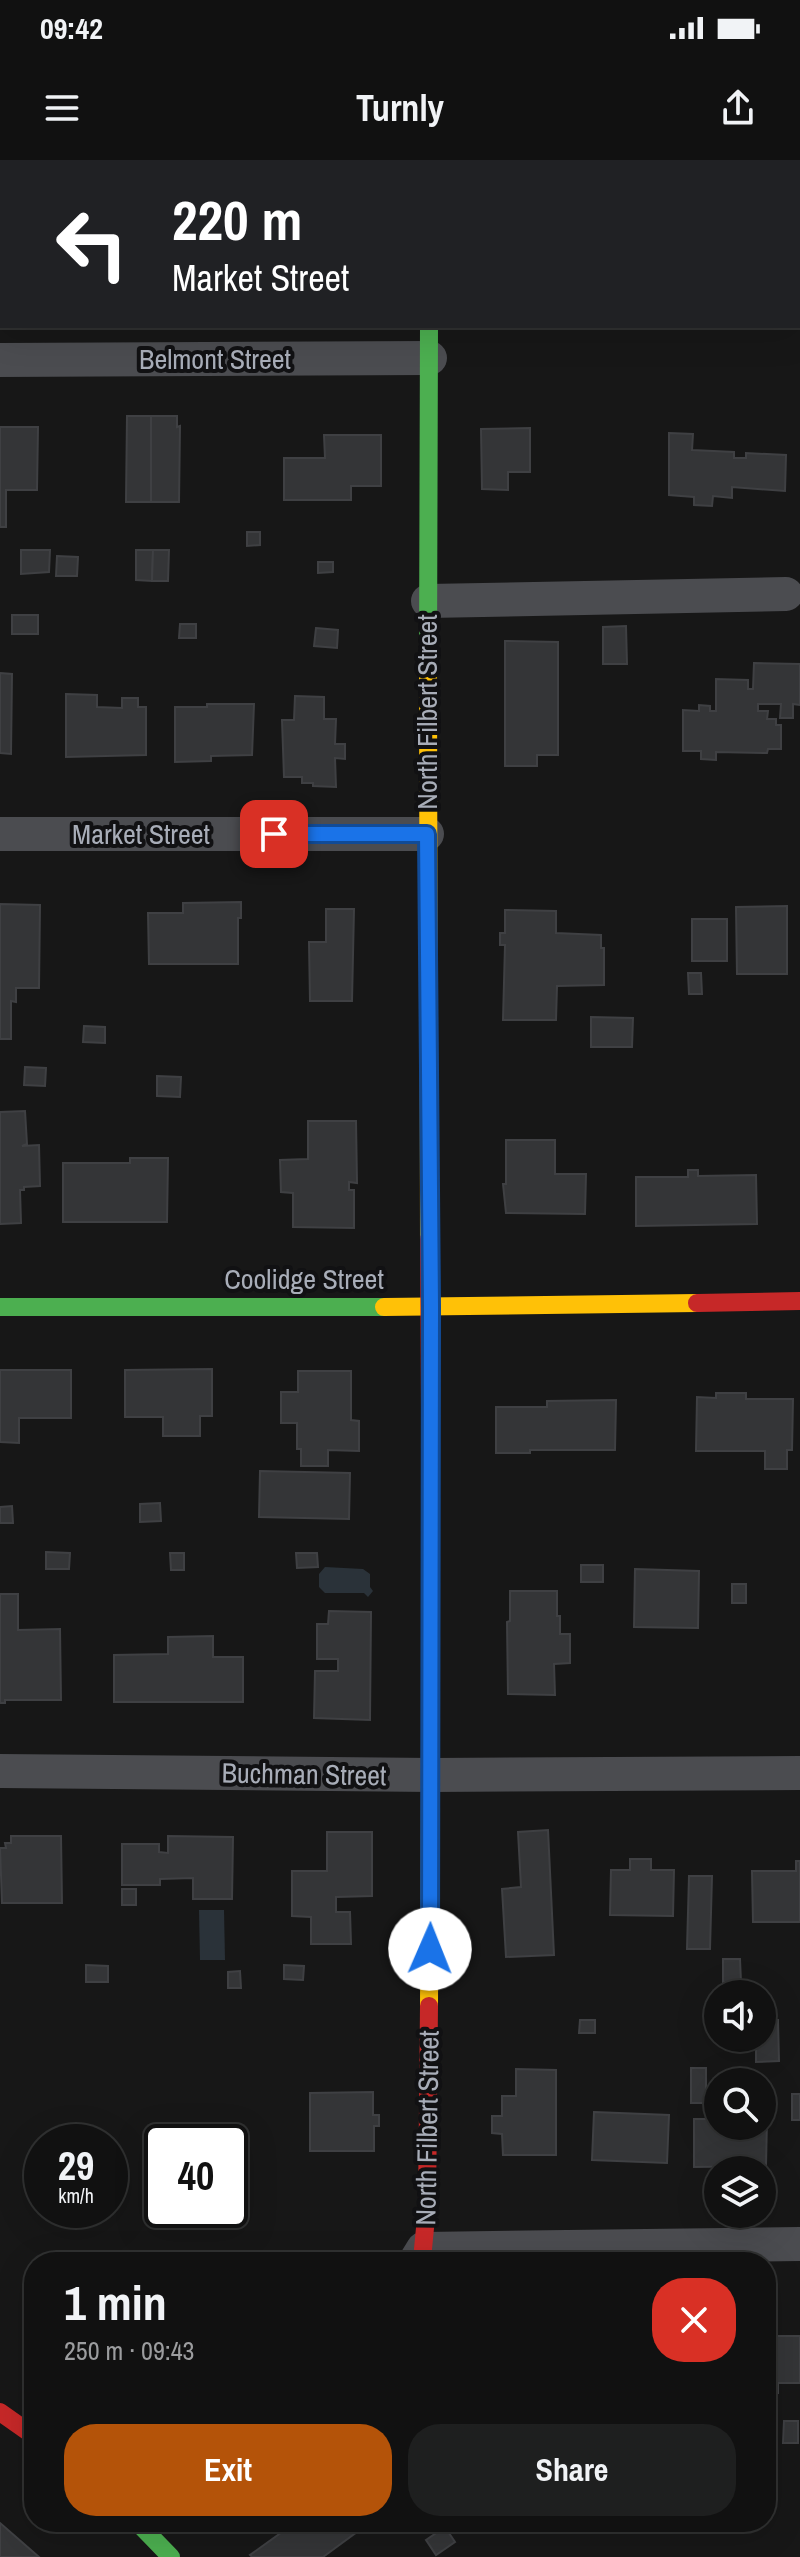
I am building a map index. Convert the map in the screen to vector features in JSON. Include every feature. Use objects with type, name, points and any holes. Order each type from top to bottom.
[{"type":"street","name":"Belmont Street","points":[[0,360],[429,342]]},
{"type":"street","name":"North Filbert Street","points":[[420,2252],[427,2207],[432,1775],[427,834],[429,342]]},
{"type":"street","points":[[428,601],[786,594]]},
{"type":"street","name":"Market Street","points":[[0,834],[427,834]]},
{"type":"street","name":"Coolidge Street","points":[[0,1307],[431,1307],[800,1301]]},
{"type":"street","name":"Buchman Street","points":[[0,1771],[432,1775],[800,1773]]},
{"type":"street","points":[[546,2252],[800,2244]]},
{"type":"street","points":[[0,2412],[24,2429]]},
{"type":"street","points":[[147,2532],[171,2557]]},
{"type":"shaded area","points":[[325,1567],[363,1569],[370,1574],[373,1591],[368,1597],[364,1593],[325,1593],[319,1587],[319,1574]]},
{"type":"shaded area","points":[[199,1910],[224,1910],[225,1960],[200,1960]]},
{"type":"building","points":[[127,416],[151,416],[151,502],[126,502]]},
{"type":"building","points":[[151,416],[177,416],[177,427],[180,426],[179,502],[151,502]]},
{"type":"building","points":[[0,427],[38,427],[37,490],[6,490],[6,527],[0,527]]},
{"type":"building","points":[[530,428],[530,472],[508,472],[508,490],[482,489],[481,429]]},
{"type":"building","points":[[669,433],[693,434],[692,450],[734,452],[734,458],[746,458],[746,453],[786,455],[785,491],[732,487],[732,498],[713,496],[712,506],[694,505],[694,497],[669,495]]},
{"type":"building","points":[[324,435],[381,435],[381,486],[351,486],[351,500],[284,500],[284,458],[325,458]]},
{"type":"building","points":[[247,532],[260,532],[260,545],[247,546]]},
{"type":"building","points":[[21,550],[50,550],[49,572],[21,574]]},
{"type":"building","points":[[136,550],[153,550],[152,581],[136,580]]},
{"type":"building","points":[[153,550],[169,550],[168,581],[152,581]]},
{"type":"building","points":[[57,556],[78,557],[77,576],[56,576]]},
{"type":"building","points":[[318,562],[333,562],[333,572],[318,573]]},
{"type":"building","points":[[12,615],[38,615],[38,634],[12,634]]},
{"type":"building","points":[[180,624],[196,624],[196,638],[179,638]]},
{"type":"building","points":[[626,626],[627,664],[603,664],[603,627]]},
{"type":"building","points":[[316,628],[338,630],[337,648],[314,646]]},
{"type":"building","points":[[505,641],[558,642],[558,755],[537,755],[537,766],[505,766]]},
{"type":"building","points":[[754,663],[800,664],[800,705],[793,704],[793,718],[780,718],[781,704],[758,704],[758,711],[768,711],[767,719],[776,719],[776,725],[781,725],[781,749],[768,749],[767,753],[716,752],[716,760],[701,759],[701,751],[683,751],[683,710],[699,711],[699,705],[710,706],[710,711],[716,711],[716,679],[748,680],[748,689],[753,689]]},
{"type":"building","points":[[0,673],[12,674],[11,754],[0,753]]},
{"type":"building","points":[[66,694],[97,695],[97,707],[122,708],[122,698],[138,698],[138,707],[146,707],[146,755],[66,757]]},
{"type":"building","points":[[295,696],[324,697],[324,719],[336,719],[335,744],[345,744],[345,759],[335,758],[336,787],[302,783],[302,777],[284,777],[282,720],[294,720]]},
{"type":"building","points":[[207,704],[254,704],[252,755],[211,756],[211,761],[175,762],[175,707],[207,707]]},
{"type":"building","points":[[241,902],[238,964],[149,964],[148,913],[183,913],[183,903]]},
{"type":"building","points":[[0,904],[40,905],[39,988],[16,988],[16,1002],[11,1001],[11,1039],[0,1039]]},
{"type":"building","points":[[787,906],[787,974],[737,974],[736,907]]},
{"type":"building","points":[[326,909],[354,909],[352,1001],[310,1001],[309,942],[326,942]]},
{"type":"building","points":[[505,910],[556,911],[556,933],[601,935],[604,985],[557,986],[556,1020],[503,1020],[505,945],[500,945],[500,933],[505,933]]},
{"type":"building","points":[[692,919],[727,919],[727,961],[692,961]]},
{"type":"building","points":[[688,973],[701,973],[702,994],[689,994]]},
{"type":"building","points":[[591,1017],[633,1018],[632,1047],[591,1047]]},
{"type":"building","points":[[84,1026],[105,1027],[105,1043],[83,1042]]},
{"type":"building","points":[[25,1067],[46,1068],[45,1086],[24,1085]]},
{"type":"building","points":[[157,1076],[181,1077],[180,1097],[157,1096]]},
{"type":"building","points":[[25,1111],[27,1144],[22,1146],[39,1145],[40,1186],[20,1190],[21,1223],[0,1224],[0,1112]]},
{"type":"building","points":[[308,1121],[356,1121],[357,1183],[349,1182],[349,1190],[354,1190],[354,1228],[293,1227],[293,1193],[281,1192],[280,1160],[308,1159]]},
{"type":"building","points":[[506,1140],[555,1140],[555,1174],[586,1174],[585,1214],[506,1213],[503,1184],[506,1184]]},
{"type":"building","points":[[130,1158],[168,1158],[167,1222],[63,1222],[63,1163],[130,1163]]},
{"type":"building","points":[[688,1170],[698,1170],[698,1176],[756,1175],[757,1224],[636,1226],[636,1177],[688,1177]]},
{"type":"building","points":[[212,1369],[212,1416],[200,1416],[200,1436],[163,1436],[163,1417],[125,1417],[125,1370]]},
{"type":"building","points":[[0,1370],[71,1370],[71,1418],[19,1418],[19,1443],[0,1442]]},
{"type":"building","points":[[298,1371],[351,1371],[351,1420],[359,1421],[359,1451],[328,1450],[328,1466],[301,1466],[301,1449],[297,1449],[297,1423],[281,1423],[281,1392],[298,1392]]},
{"type":"building","points":[[716,1393],[746,1393],[746,1399],[793,1399],[792,1450],[787,1450],[787,1469],[765,1469],[765,1451],[696,1451],[697,1397],[716,1398]]},
{"type":"building","points":[[616,1400],[615,1450],[496,1453],[496,1407],[547,1407],[547,1401]]},
{"type":"building","points":[[260,1471],[350,1473],[349,1519],[259,1517]]},
{"type":"building","points":[[160,1503],[161,1521],[140,1522],[140,1504]]},
{"type":"building","points":[[12,1506],[13,1523],[0,1523],[0,1507]]},
{"type":"building","points":[[46,1552],[70,1553],[69,1569],[46,1569]]},
{"type":"building","points":[[170,1553],[184,1553],[184,1570],[171,1570]]},
{"type":"building","points":[[296,1553],[317,1553],[318,1567],[297,1568]]},
{"type":"building","points":[[581,1565],[603,1565],[603,1582],[581,1582]]},
{"type":"building","points":[[635,1569],[699,1571],[698,1628],[634,1627]]},
{"type":"building","points":[[732,1584],[746,1584],[746,1603],[732,1603]]},
{"type":"building","points":[[510,1591],[557,1591],[560,1634],[570,1634],[570,1663],[554,1664],[555,1695],[508,1694]]},
{"type":"building","points":[[0,1594],[18,1594],[18,1630],[60,1629],[61,1700],[5,1700],[5,1703],[0,1703]]},
{"type":"building","points":[[329,1611],[371,1612],[370,1720],[314,1718],[315,1671],[338,1671],[338,1659],[317,1659],[317,1624],[328,1624]]},
{"type":"building","points":[[213,1636],[213,1657],[243,1657],[243,1702],[114,1702],[114,1655],[168,1654],[168,1637]]},
{"type":"building","points":[[548,1830],[554,1955],[506,1957],[502,1889],[521,1887],[518,1832]]},
{"type":"building","points":[[327,1832],[372,1832],[372,1896],[336,1897],[336,1912],[350,1912],[351,1944],[311,1944],[311,1917],[292,1916],[292,1871],[327,1871]]},
{"type":"building","points":[[11,1836],[61,1836],[62,1903],[2,1903],[0,1848],[6,1848],[5,1843],[11,1843]]},
{"type":"building","points":[[168,1836],[233,1837],[232,1899],[193,1899],[193,1878],[160,1879],[160,1885],[122,1885],[122,1844],[159,1844],[159,1852],[168,1853]]},
{"type":"building","points":[[630,1859],[651,1859],[651,1870],[674,1870],[673,1916],[610,1915],[611,1870],[630,1870]]},
{"type":"building","points":[[796,1861],[800,1861],[800,1922],[753,1922],[752,1871],[796,1871]]},
{"type":"building","points":[[689,1876],[712,1876],[710,1949],[687,1949]]},
{"type":"building","points":[[122,1889],[136,1889],[136,1905],[122,1905]]},
{"type":"building","points":[[723,1959],[740,1959],[741,1980],[723,1980]]},
{"type":"building","points":[[86,1965],[108,1966],[108,1982],[86,1982]]},
{"type":"building","points":[[284,1965],[304,1966],[303,1980],[284,1979]]},
{"type":"building","points":[[240,1971],[241,1988],[228,1988],[228,1972]]},
{"type":"building","points":[[580,2020],[595,2020],[595,2033],[579,2033]]},
{"type":"building","points":[[778,2020],[779,2061],[756,2062],[756,2052],[776,2052]]},
{"type":"building","points":[[691,2068],[704,2068],[704,2103],[691,2103]]},
{"type":"building","points":[[516,2069],[556,2070],[556,2155],[503,2155],[502,2134],[492,2133],[492,2116],[502,2116],[502,2096],[516,2096]]},
{"type":"building","points":[[373,2092],[373,2115],[379,2115],[379,2126],[374,2126],[374,2151],[310,2151],[310,2093]]},
{"type":"building","points":[[792,2094],[800,2094],[800,2120],[792,2120]]},
{"type":"building","points":[[594,2112],[669,2115],[667,2163],[592,2160]]},
{"type":"building","points":[[694,2119],[704,2119],[704,2140],[767,2140],[766,2156],[704,2156],[704,2167],[694,2167]]},
{"type":"building","points":[[776,2336],[800,2336],[800,2383],[778,2383],[778,2393]]},
{"type":"building","points":[[784,2421],[798,2421],[798,2443],[783,2443]]},
{"type":"building","points":[[0,2523],[39,2557],[0,2557]]},
{"type":"building","points":[[282,2532],[357,2532],[323,2557],[250,2555]]},
{"type":"building","points":[[438,2532],[448,2532],[455,2542],[436,2555],[426,2540]]},
{"type":"traffic: fast","points":[[428,661],[429,328]]},
{"type":"traffic: fast","points":[[0,1307],[384,1307]]},
{"type":"traffic: fast","points":[[147,2532],[171,2557]]},
{"type":"traffic: slow","points":[[428,661],[429,1239]]},
{"type":"traffic: slow","points":[[384,1307],[697,1303]]},
{"type":"traffic: slow","points":[[429,2006],[431,1580]]},
{"type":"traffic: jam","points":[[429,1239],[431,1580]]},
{"type":"traffic: jam","points":[[697,1303],[800,1301]]},
{"type":"traffic: jam","points":[[423,2249],[427,2207],[429,2006]]},
{"type":"traffic: jam","points":[[0,2412],[24,2429]]},
{"type":"route","points":[[274,834],[427,834],[431,1307],[430,1949]]}]
